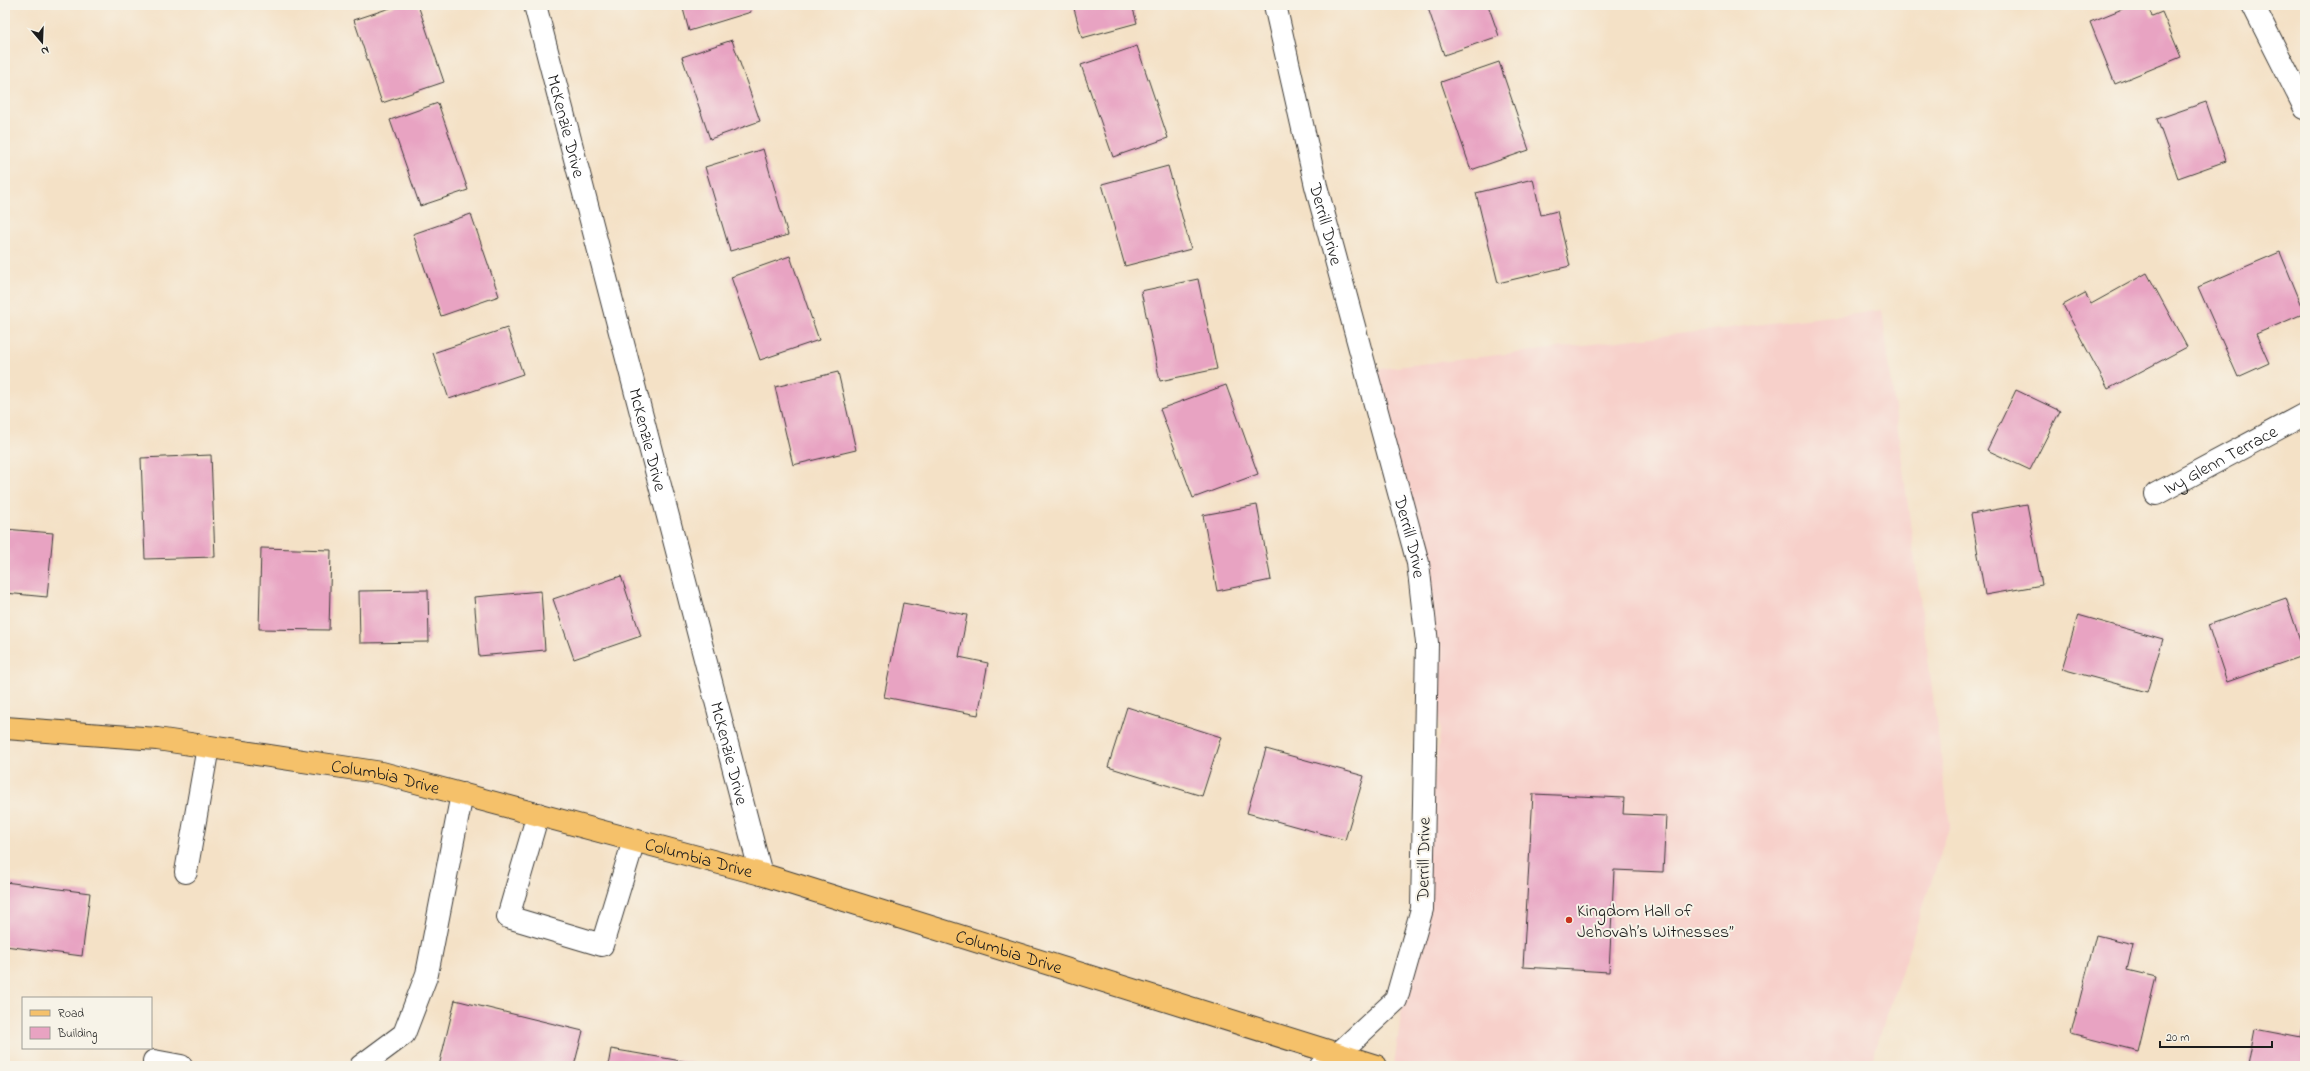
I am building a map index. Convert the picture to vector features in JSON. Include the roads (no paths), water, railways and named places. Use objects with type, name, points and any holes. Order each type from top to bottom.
[{"type":"main road","name":"Columbia Drive","points":[[5,728],[157,739],[382,773],[761,874],[1329,1060],[1376,1066]]},
{"type":"street","name":"McKenzie Drive","points":[[535,5],[761,874]]},
{"type":"street","name":"Derrill Drive","points":[[1275,5],[1316,186],[1418,563],[1427,643],[1422,909],[1396,1000],[1329,1060]]},
{"type":"street","points":[[2253,5],[2305,108]]},
{"type":"street","name":"Ivy Glenn Terrace","points":[[2156,494],[2305,414]]},
{"type":"street","points":[[186,872],[208,747]]},
{"type":"street","points":[[361,1066],[404,1034],[427,974],[462,794]]},
{"type":"street","points":[[538,814],[508,918],[602,945],[634,840]]},
{"type":"street","points":[[154,1061],[181,1066]]},
{"type":"place","name":"Kingdom Hall of Jehovah’s Witnesses”","points":[[1569,920]]}]
